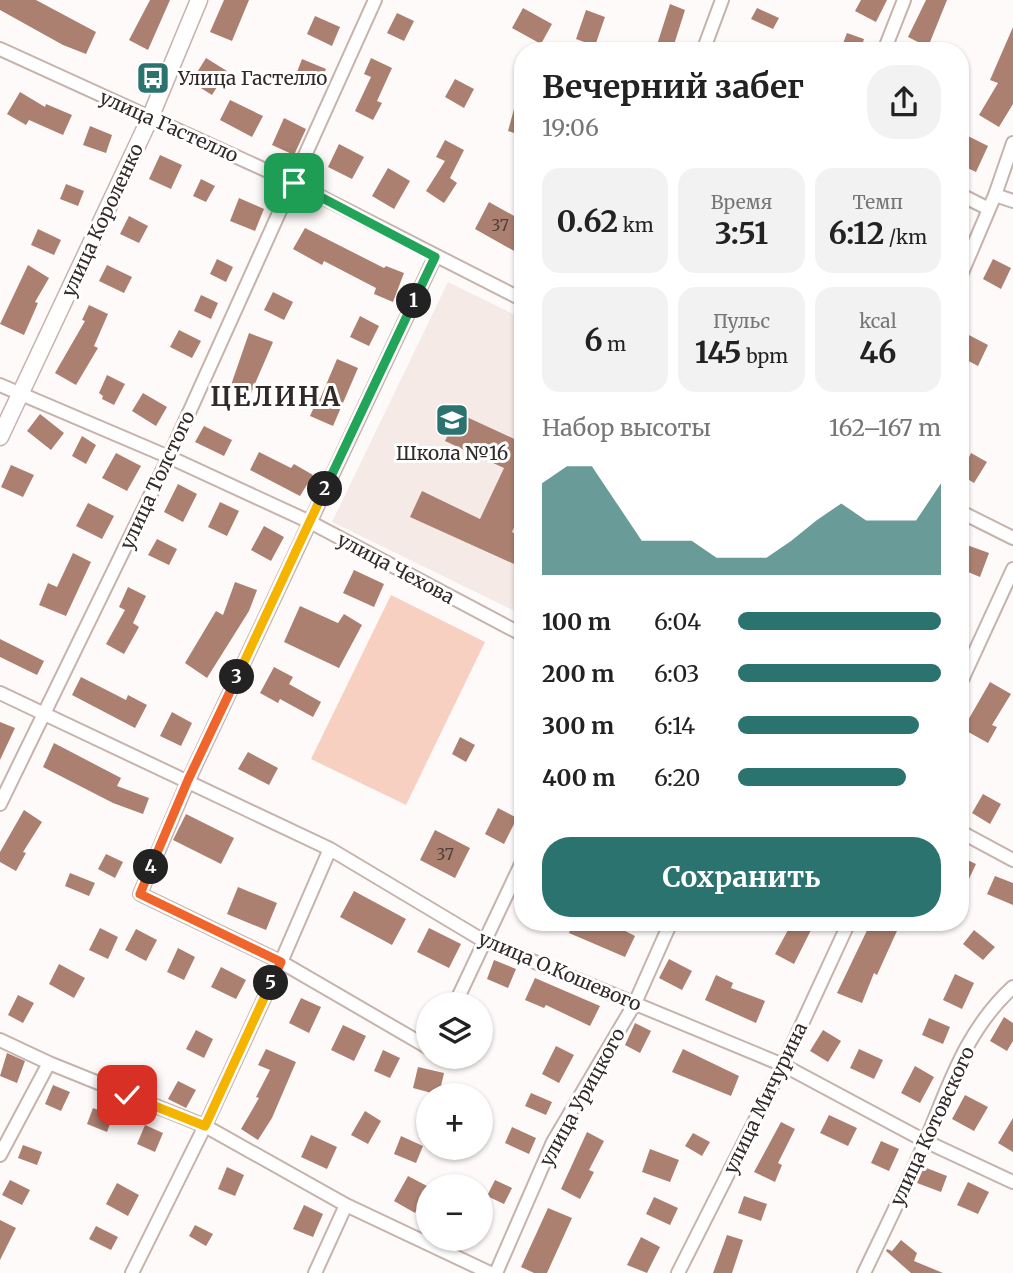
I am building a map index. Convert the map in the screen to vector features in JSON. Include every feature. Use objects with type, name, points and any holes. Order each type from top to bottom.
[{"type":"street","name":"улица Короленко","points":[[0,437],[150,118],[199,0]]},
{"type":"street","name":"улица Толстого","points":[[0,804],[169,457],[375,0]]},
{"type":"street","points":[[706,42],[722,0]]},
{"type":"street","points":[[888,42],[904,0]]},
{"type":"street","name":"улица Гастелло","points":[[0,49],[294,183],[514,296]]},
{"type":"street","points":[[969,256],[1013,143]]},
{"type":"street","points":[[995,195],[1013,201]]},
{"type":"street","points":[[969,199],[989,209]]},
{"type":"street","points":[[416,1040],[281,962],[140,894],[188,780],[435,257]]},
{"type":"street","name":"улица Чехова","points":[[0,385],[169,457],[310,522],[514,630]]},
{"type":"street","points":[[969,516],[1013,538]]},
{"type":"street","points":[[969,665],[1013,569]]},
{"type":"street","name":"улица О.Кошевого","points":[[0,693],[330,849],[484,941],[783,1065],[925,1142],[1013,1182]]},
{"type":"street","points":[[969,836],[1013,860]]},
{"type":"street","points":[[132,1273],[205,1126],[330,849]]},
{"type":"street","points":[[461,992],[514,879]]},
{"type":"street","name":"улица Урицкого","points":[[496,1273],[553,1142],[635,1003],[667,931]]},
{"type":"street","name":"улица Мичурина","points":[[678,1273],[783,1065],[845,931]]},
{"type":"street","name":"улица Котовского","points":[[869,1271],[959,1058],[994,1004],[1013,987]]},
{"type":"street","points":[[0,1040],[49,1063],[205,1126],[346,1205],[490,1273]]},
{"type":"street","points":[[0,1155],[49,1063]]},
{"type":"street","points":[[315,1273],[346,1205]]},
{"type":"shaded area","name":"Школа №16","points":[[448,282],[514,315],[514,611],[332,522]]},
{"type":"shaded area","points":[[391,595],[485,642],[406,805],[311,759]]},
{"type":"building","points":[[0,0],[36,0],[96,32],[86,54],[63,45],[0,10]]},
{"type":"building","points":[[150,0],[170,0],[148,50],[129,40]]},
{"type":"building","points":[[224,0],[249,0],[232,41],[210,32]]},
{"type":"building","points":[[861,0],[887,0],[876,22],[855,11]]},
{"type":"building","points":[[926,0],[947,0],[930,42],[918,42],[908,37]]},
{"type":"building","points":[[670,4],[685,10],[675,42],[658,42]]},
{"type":"building","points":[[523,8],[552,24],[542,42],[512,28]]},
{"type":"building","points":[[757,8],[779,18],[773,29],[751,19]]},
{"type":"building","points":[[586,10],[605,17],[596,42],[576,39]]},
{"type":"building","points":[[397,13],[414,21],[404,41],[387,33]]},
{"type":"building","points":[[315,16],[340,27],[332,46],[307,34]]},
{"type":"building","points":[[1013,27],[1013,104],[999,127],[979,115],[998,83],[990,80]]},
{"type":"building","points":[[847,33],[864,39],[863,42],[844,42]]},
{"type":"building","points":[[206,58],[227,71],[212,95],[191,82]]},
{"type":"building","points":[[371,58],[392,68],[377,101],[382,103],[373,120],[355,111],[371,77],[364,74]]},
{"type":"building","points":[[302,59],[326,69],[318,88],[301,81],[303,75],[297,72]]},
{"type":"building","points":[[455,79],[474,89],[464,108],[445,97]]},
{"type":"building","points":[[20,92],[45,107],[46,104],[72,115],[63,135],[29,120],[26,125],[7,114]]},
{"type":"building","points":[[230,100],[263,116],[252,137],[220,120]]},
{"type":"building","points":[[514,109],[514,133],[508,131]]},
{"type":"building","points":[[284,118],[306,129],[294,155],[272,145]]},
{"type":"building","points":[[90,126],[112,135],[106,153],[83,145]]},
{"type":"building","points":[[969,136],[988,146],[976,172],[969,169]]},
{"type":"building","points":[[445,140],[464,150],[450,178],[457,183],[444,203],[426,191],[445,161],[436,157]]},
{"type":"building","points":[[339,144],[364,157],[352,179],[328,167]]},
{"type":"building","points":[[160,155],[182,165],[171,189],[149,179]]},
{"type":"building","points":[[388,168],[410,181],[394,209],[372,196]]},
{"type":"building","points":[[201,179],[215,186],[206,202],[193,196]]},
{"type":"building","points":[[66,184],[84,191],[78,206],[60,199]]},
{"type":"building","points":[[239,198],[264,209],[255,231],[230,221]]},
{"type":"building","points":[[489,202],[514,216],[514,251],[475,229]]},
{"type":"building","points":[[129,216],[148,226],[139,243],[120,234]]},
{"type":"building","points":[[305,228],[384,268],[386,266],[404,273],[393,302],[374,294],[376,288],[324,261],[322,265],[293,249]]},
{"type":"building","points":[[38,229],[61,240],[54,255],[31,245]]},
{"type":"building","points":[[217,259],[233,267],[226,282],[210,274]]},
{"type":"building","points":[[993,259],[1011,268],[1001,289],[983,279]]},
{"type":"building","points":[[28,265],[49,278],[35,302],[38,303],[24,335],[0,324]]},
{"type":"building","points":[[107,265],[132,277],[124,293],[99,281]]},
{"type":"building","points":[[273,292],[293,302],[284,320],[264,310]]},
{"type":"building","points":[[201,295],[218,303],[211,319],[194,311]]},
{"type":"building","points":[[89,305],[108,314],[94,346],[98,348],[76,385],[55,373],[85,321],[82,320]]},
{"type":"building","points":[[360,316],[379,326],[369,346],[350,337]]},
{"type":"building","points":[[179,330],[201,341],[192,358],[170,347]]},
{"type":"building","points":[[249,333],[273,342],[251,393],[231,385]]},
{"type":"building","points":[[969,335],[988,345],[978,366],[969,361]]},
{"type":"building","points":[[337,359],[358,368],[333,426],[310,416]]},
{"type":"building","points":[[107,375],[125,384],[114,405],[102,399],[103,396],[99,393]]},
{"type":"building","points":[[143,393],[167,407],[156,426],[132,411]]},
{"type":"building","points":[[458,413],[514,439],[514,564],[410,517],[422,491],[480,519],[504,468],[445,441]]},
{"type":"building","points":[[40,414],[64,433],[51,450],[27,431]]},
{"type":"building","points":[[204,426],[232,440],[224,456],[195,442]]},
{"type":"building","points":[[82,436],[96,445],[86,464],[72,456]]},
{"type":"building","points":[[259,452],[291,468],[294,464],[313,475],[300,496],[250,470]]},
{"type":"building","points":[[116,453],[141,466],[127,491],[102,478]]},
{"type":"building","points":[[971,453],[987,462],[974,483],[969,480]]},
{"type":"building","points":[[11,465],[34,475],[23,497],[1,487]]},
{"type":"building","points":[[178,484],[197,494],[183,522],[164,512]]},
{"type":"building","points":[[220,502],[239,511],[227,536],[208,527]]},
{"type":"building","points":[[88,503],[114,516],[102,539],[76,526]]},
{"type":"building","points":[[264,526],[284,537],[271,561],[251,550]]},
{"type":"building","points":[[157,539],[177,549],[169,565],[148,555]]},
{"type":"building","points":[[969,546],[989,553],[980,577],[969,572]]},
{"type":"building","points":[[73,553],[91,562],[66,616],[39,605],[48,583],[57,587]]},
{"type":"building","points":[[354,570],[384,584],[374,607],[343,593]]},
{"type":"building","points":[[235,582],[257,590],[249,611],[207,678],[185,663],[216,611],[223,615]]},
{"type":"building","points":[[128,587],[146,596],[133,623],[139,627],[124,654],[106,644],[125,610],[119,607]]},
{"type":"building","points":[[300,606],[338,623],[344,614],[362,625],[339,668],[284,642]]},
{"type":"building","points":[[0,639],[44,661],[37,675],[0,657]]},
{"type":"building","points":[[274,667],[293,677],[289,684],[321,702],[313,717],[280,699],[278,703],[260,693]]},
{"type":"building","points":[[81,677],[126,700],[128,695],[147,705],[135,728],[72,695]]},
{"type":"building","points":[[990,682],[1011,694],[992,725],[997,727],[988,743],[969,732],[969,719]]},
{"type":"building","points":[[172,712],[192,723],[181,746],[160,736]]},
{"type":"building","points":[[0,722],[15,728],[0,760]]},
{"type":"building","points":[[460,737],[475,745],[466,762],[452,754]]},
{"type":"building","points":[[54,743],[121,778],[117,786],[149,798],[143,814],[113,803],[43,767]]},
{"type":"building","points":[[248,752],[278,768],[269,785],[238,769]]},
{"type":"building","points":[[983,794],[1001,804],[990,824],[972,813]]},
{"type":"building","points":[[498,808],[514,816],[514,824],[504,844],[485,834]]},
{"type":"building","points":[[24,810],[42,822],[23,852],[26,853],[16,871],[0,862],[0,852]]},
{"type":"building","points":[[186,814],[234,838],[221,864],[173,840]]},
{"type":"building","points":[[435,830],[470,848],[455,878],[420,860]]},
{"type":"building","points":[[106,854],[123,862],[115,878],[98,869]]},
{"type":"building","points":[[969,861],[976,864],[969,879]]},
{"type":"building","points":[[70,873],[95,883],[89,896],[65,886]]},
{"type":"building","points":[[995,876],[1013,883],[1013,905],[987,894]]},
{"type":"building","points":[[238,887],[277,903],[266,930],[227,914]]},
{"type":"building","points":[[354,891],[406,919],[392,945],[340,917]]},
{"type":"building","points":[[100,928],[118,937],[108,959],[89,950]]},
{"type":"building","points":[[429,928],[461,944],[449,968],[417,952]]},
{"type":"building","points":[[136,929],[157,940],[146,961],[125,950]]},
{"type":"building","points":[[974,930],[995,947],[983,960],[963,944]]},
{"type":"building","points":[[625,931],[635,936],[625,957],[569,933]]},
{"type":"building","points":[[787,931],[810,931],[794,964],[775,954]]},
{"type":"building","points":[[867,931],[897,931],[877,975],[874,973],[862,1003],[837,993]]},
{"type":"building","points":[[178,948],[195,957],[184,980],[167,972]]},
{"type":"building","points":[[669,959],[692,971],[682,990],[659,978]]},
{"type":"building","points":[[494,960],[516,969],[508,988],[487,979]]},
{"type":"building","points":[[59,964],[85,978],[74,998],[49,984]]},
{"type":"building","points":[[221,967],[246,980],[236,999],[211,987]]},
{"type":"building","points":[[955,974],[974,983],[962,1009],[943,1000]]},
{"type":"building","points":[[716,975],[733,983],[731,988],[765,1001],[756,1023],[705,1000]]},
{"type":"building","points":[[535,978],[600,1006],[590,1026],[546,1005],[544,1008],[525,1000]]},
{"type":"building","points":[[18,995],[34,1003],[23,1023],[8,1015]]},
{"type":"building","points":[[301,998],[321,1007],[309,1033],[289,1023]]},
{"type":"building","points":[[1004,1017],[1013,1023],[1013,1041],[1007,1051],[990,1041]]},
{"type":"building","points":[[929,1018],[950,1027],[943,1044],[922,1035]]},
{"type":"building","points":[[635,1023],[651,1031],[640,1053],[625,1045]]},
{"type":"building","points":[[343,1025],[366,1036],[354,1061],[331,1050]]},
{"type":"building","points":[[196,1030],[213,1039],[204,1058],[186,1049]]},
{"type":"building","points":[[823,1030],[841,1041],[828,1062],[810,1051]]},
{"type":"building","points":[[556,1046],[574,1055],[559,1083],[542,1074]]},
{"type":"building","points":[[266,1049],[296,1062],[272,1118],[258,1140],[241,1129],[259,1098],[256,1097],[270,1070],[258,1065]]},
{"type":"building","points":[[683,1049],[739,1076],[731,1096],[672,1072]]},
{"type":"building","points":[[859,1049],[883,1060],[874,1079],[850,1068]]},
{"type":"building","points":[[383,1050],[400,1058],[390,1078],[374,1071]]},
{"type":"building","points":[[7,1053],[25,1061],[17,1083],[0,1076]]},
{"type":"building","points":[[915,1066],[934,1077],[920,1103],[901,1093]]},
{"type":"building","points":[[418,1069],[444,1073],[442,1083],[416,1083],[416,1089],[413,1088]]},
{"type":"building","points":[[178,1081],[196,1090],[186,1108],[168,1099]]},
{"type":"building","points":[[53,1085],[70,1092],[61,1111],[45,1104]]},
{"type":"building","points":[[531,1093],[552,1102],[546,1115],[525,1106]]},
{"type":"building","points":[[965,1095],[988,1107],[974,1131],[952,1119]]},
{"type":"building","points":[[93,1108],[113,1116],[107,1132],[87,1124]]},
{"type":"building","points":[[365,1111],[381,1121],[368,1144],[351,1135]]},
{"type":"building","points":[[829,1115],[857,1128],[848,1146],[820,1133]]},
{"type":"building","points":[[1013,1118],[1013,1152],[998,1143]]},
{"type":"building","points":[[781,1122],[795,1129],[778,1163],[782,1165],[775,1182],[754,1172]]},
{"type":"building","points":[[145,1125],[163,1133],[155,1152],[137,1144]]},
{"type":"building","points":[[512,1127],[536,1138],[529,1154],[505,1143]]},
{"type":"building","points":[[587,1132],[604,1141],[589,1170],[594,1172],[580,1199],[561,1189]]},
{"type":"building","points":[[693,1133],[710,1142],[702,1156],[685,1146]]},
{"type":"building","points":[[311,1135],[337,1147],[327,1169],[301,1157]]},
{"type":"building","points":[[401,1136],[416,1143],[416,1163],[394,1154]]},
{"type":"building","points":[[881,1141],[899,1149],[889,1171],[871,1163]]},
{"type":"building","points":[[23,1145],[42,1152],[37,1165],[18,1158]]},
{"type":"building","points":[[650,1149],[679,1160],[670,1182],[642,1172]]},
{"type":"building","points":[[227,1167],[244,1175],[235,1196],[218,1189]]},
{"type":"building","points":[[924,1167],[947,1176],[941,1192],[917,1183]]},
{"type":"building","points":[[408,1176],[416,1180],[415,1213],[394,1201]]},
{"type":"building","points":[[10,1180],[30,1190],[22,1205],[2,1195]]},
{"type":"building","points":[[495,1180],[512,1188],[504,1204],[493,1199]]},
{"type":"building","points":[[968,1182],[989,1192],[978,1214],[957,1205]]},
{"type":"building","points":[[117,1183],[139,1195],[128,1216],[106,1204]]},
{"type":"building","points":[[744,1196],[767,1204],[761,1221],[738,1213]]},
{"type":"building","points":[[654,1197],[678,1208],[670,1225],[646,1214]]},
{"type":"building","points":[[304,1205],[323,1214],[313,1237],[293,1229]]},
{"type":"building","points":[[548,1208],[572,1218],[547,1273],[534,1273],[521,1267]]},
{"type":"building","points":[[0,1220],[16,1228],[0,1260]]},
{"type":"building","points":[[195,1225],[213,1234],[206,1246],[189,1236]]},
{"type":"building","points":[[96,1226],[118,1237],[111,1250],[89,1239]]},
{"type":"building","points":[[727,1235],[743,1240],[732,1273],[713,1273]]},
{"type":"building","points":[[641,1237],[660,1247],[647,1273],[627,1265]]},
{"type":"building","points":[[901,1240],[917,1253],[914,1261],[943,1273],[911,1273],[886,1251],[892,1251]]},
{"type":"place","name":"Улица Гастелло","points":[[153,78]]},
{"type":"place","name":"Школа №16","points":[[452,420]]},
{"type":"district","name":"ЦЕЛИНА","points":[[276,396]]},
{"type":"route","points":[[127,1095],[205,1126],[281,962],[140,894],[188,780],[435,257],[294,183]]}]
